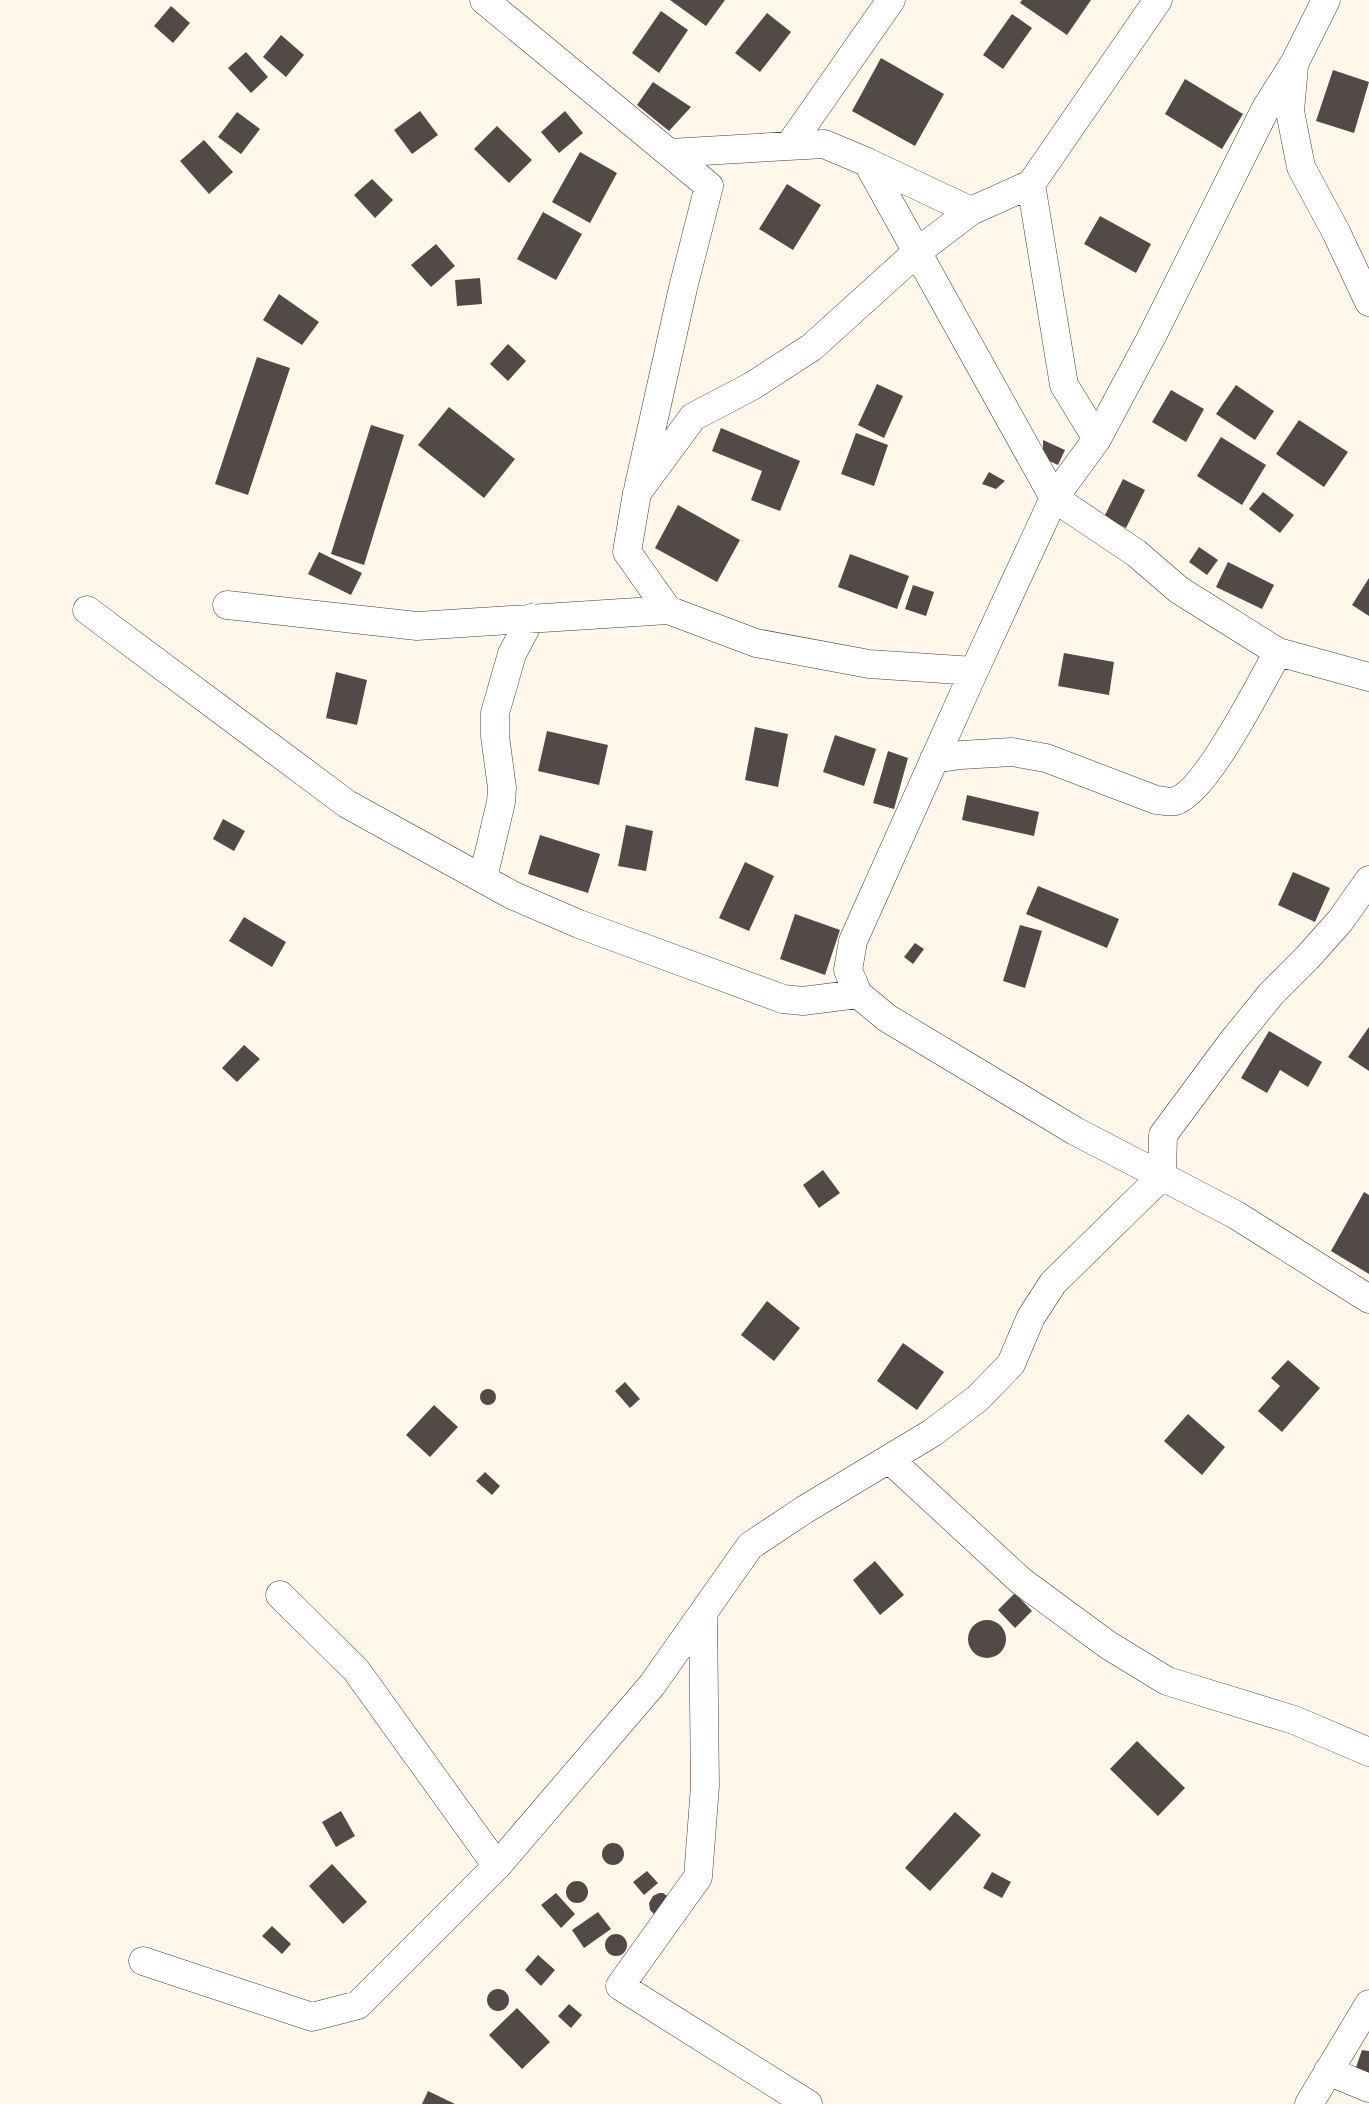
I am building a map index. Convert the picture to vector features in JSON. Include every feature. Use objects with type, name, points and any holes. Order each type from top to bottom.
[{"type":"street","points":[[484,0],[709,186],[683,288],[637,493],[627,552],[668,610]]},
{"type":"street","points":[[789,146],[891,0]]},
{"type":"street","points":[[637,493],[693,418],[752,386],[812,347],[917,252],[971,211],[1031,184],[1158,0]]},
{"type":"street","points":[[1326,0],[1295,62],[1266,108],[1152,336],[1097,439],[1054,498],[853,941],[848,970],[858,994],[895,1023],[1075,1132],[1236,1215],[1369,1299]]},
{"type":"street","points":[[1295,62],[1290,111],[1301,167],[1336,232],[1369,302]]},
{"type":"street","points":[[669,153],[824,144],[971,211]]},
{"type":"street","points":[[867,162],[1054,498],[1136,553],[1179,590],[1278,652],[1369,677]]},
{"type":"street","points":[[1031,184],[1064,385],[1097,439]]},
{"type":"street","points":[[227,605],[417,626],[668,610],[756,643],[869,664],[974,671]]},
{"type":"street","points":[[87,610],[347,804],[512,895],[579,924],[783,999],[803,1001],[858,994]]},
{"type":"street","points":[[483,878],[501,802],[502,788],[495,736],[495,713],[512,654],[531,618]]},
{"type":"street","points":[[934,759],[961,755],[1012,752],[1046,758],[1156,800],[1175,801],[1191,792],[1211,768],[1278,652]]},
{"type":"street","points":[[143,1960],[312,2018],[358,2006],[497,1866],[652,1685],[750,1546],[804,1510],[932,1433],[978,1398],[1012,1364],[1031,1317],[1052,1283],[1162,1176],[1163,1135],[1237,1035],[1271,994],[1340,921],[1369,880]]},
{"type":"street","points":[[889,1459],[1021,1581],[1108,1645],[1168,1680],[1294,1720],[1369,1752]]},
{"type":"street","points":[[280,1595],[356,1670],[497,1866]]},
{"type":"street","points":[[702,1614],[705,1786],[698,1877],[620,1986],[808,2104]]},
{"type":"street","points":[[1309,2104],[1369,2004]]},
{"type":"street","points":[[1328,2071],[1369,2088]]},
{"type":"building","points":[[670,0],[725,0],[706,26]]},
{"type":"building","points":[[1022,0],[1091,0],[1067,35],[1020,3]]},
{"type":"building","points":[[171,6],[190,23],[173,43],[154,26]]},
{"type":"building","points":[[661,11],[688,30],[659,73],[632,53]]},
{"type":"building","points":[[767,13],[791,32],[760,72],[735,53]]},
{"type":"building","points":[[1012,14],[1032,28],[1003,69],[983,55]]},
{"type":"building","points":[[281,35],[304,55],[286,77],[263,57]]},
{"type":"building","points":[[246,52],[268,77],[251,93],[228,68]]},
{"type":"building","points":[[881,58],[944,94],[915,146],[852,111]]},
{"type":"building","points":[[1333,70],[1369,82],[1354,133],[1316,121]]},
{"type":"building","points":[[1185,79],[1243,114],[1222,149],[1165,114]]},
{"type":"building","points":[[653,82],[691,107],[669,131],[637,105]]},
{"type":"building","points":[[420,111],[438,135],[412,154],[394,130]]},
{"type":"building","points":[[565,111],[583,133],[559,153],[541,132]]},
{"type":"building","points":[[237,112],[260,129],[241,154],[218,137]]},
{"type":"building","points":[[497,126],[532,160],[509,183],[474,149]]},
{"type":"building","points":[[204,140],[233,172],[209,194],[180,161]]},
{"type":"building","points":[[580,152],[617,173],[590,223],[552,202]]},
{"type":"building","points":[[372,179],[393,200],[375,218],[354,195]]},
{"type":"building","points":[[787,184],[821,205],[793,250],[759,229]]},
{"type":"building","points":[[543,212],[582,234],[556,280],[517,259]]},
{"type":"building","points":[[1100,216],[1151,244],[1136,273],[1084,244]]},
{"type":"building","points":[[436,244],[455,266],[431,287],[411,265]]},
{"type":"building","points":[[480,278],[482,304],[457,306],[455,280]]},
{"type":"building","points":[[279,294],[319,322],[302,345],[263,320]]},
{"type":"building","points":[[508,344],[526,361],[508,381],[490,364]]},
{"type":"building","points":[[257,357],[290,368],[248,495],[215,484]]},
{"type":"building","points":[[877,384],[903,396],[884,438],[858,425]]},
{"type":"building","points":[[1236,385],[1274,411],[1255,440],[1216,414]]},
{"type":"building","points":[[1171,390],[1204,409],[1186,442],[1152,422]]},
{"type":"building","points":[[449,407],[515,459],[484,498],[418,445]]},
{"type":"building","points":[[1299,420],[1348,452],[1324,487],[1276,454]]},
{"type":"building","points":[[371,425],[404,435],[364,565],[331,554]]},
{"type":"building","points":[[721,428],[800,461],[780,511],[751,500],[762,471],[712,451]]},
{"type":"building","points":[[856,433],[888,445],[874,486],[841,474]]},
{"type":"building","points":[[1221,437],[1266,465],[1242,505],[1197,476]]},
{"type":"building","points":[[1043,440],[1065,450],[1058,465],[1043,458]]},
{"type":"building","points":[[989,472],[1005,481],[996,489],[982,484]]},
{"type":"building","points":[[1123,479],[1145,490],[1126,528],[1104,517]]},
{"type":"building","points":[[1263,492],[1294,515],[1280,533],[1249,509]]},
{"type":"building","points":[[678,505],[740,540],[717,582],[655,548]]},
{"type":"building","points":[[1199,547],[1218,560],[1207,575],[1189,562]]},
{"type":"building","points":[[319,552],[362,573],[351,595],[308,574]]},
{"type":"building","points":[[850,554],[909,576],[897,609],[838,587]]},
{"type":"building","points":[[1228,562],[1274,585],[1262,609],[1216,587]]},
{"type":"building","points":[[1369,578],[1369,616],[1352,605]]},
{"type":"building","points":[[913,585],[934,592],[926,616],[905,609]]},
{"type":"building","points":[[1064,653],[1114,662],[1109,695],[1058,686]]},
{"type":"building","points":[[336,672],[367,680],[357,725],[326,718]]},
{"type":"building","points":[[755,727],[788,734],[778,787],[745,780]]},
{"type":"building","points":[[547,731],[608,745],[599,785],[538,771]]},
{"type":"building","points":[[835,735],[876,749],[864,786],[823,772]]},
{"type":"building","points":[[888,751],[908,758],[894,809],[873,803]]},
{"type":"building","points":[[967,795],[1039,812],[1034,836],[962,820]]},
{"type":"building","points":[[223,819],[245,831],[234,851],[213,839]]},
{"type":"building","points":[[626,825],[653,831],[646,871],[618,866]]},
{"type":"building","points":[[540,835],[600,854],[588,893],[528,874]]},
{"type":"building","points":[[745,862],[774,876],[749,931],[719,918]]},
{"type":"building","points":[[1293,872],[1330,888],[1315,922],[1278,905]]},
{"type":"building","points":[[1038,886],[1119,919],[1107,948],[1026,914]]},
{"type":"building","points":[[795,914],[840,930],[825,975],[780,959]]},
{"type":"building","points":[[244,917],[286,942],[272,967],[229,941]]},
{"type":"building","points":[[1020,925],[1042,931],[1025,988],[1003,981]]},
{"type":"building","points":[[915,943],[924,949],[913,964],[904,957]]},
{"type":"building","points":[[1369,1027],[1369,1071],[1348,1057]]},
{"type":"building","points":[[1269,1031],[1322,1062],[1308,1087],[1280,1070],[1267,1093],[1241,1078]]},
{"type":"building","points":[[244,1045],[260,1059],[237,1082],[222,1068]]},
{"type":"building","points":[[823,1170],[840,1193],[819,1208],[803,1185]]},
{"type":"building","points":[[1364,1192],[1369,1195],[1369,1274],[1331,1251]]},
{"type":"building","points":[[767,1301],[800,1328],[774,1361],[741,1335]]},
{"type":"building","points":[[903,1343],[944,1372],[917,1410],[877,1381]]},
{"type":"building","points":[[1288,1360],[1320,1388],[1282,1432],[1258,1411],[1280,1386],[1271,1378]]},
{"type":"building","points":[[625,1382],[640,1399],[630,1408],[615,1391]]},
{"type":"building","points":[[488,1389],[496,1397],[488,1405],[480,1397]]},
{"type":"building","points":[[434,1405],[458,1427],[430,1457],[406,1435]]},
{"type":"building","points":[[1188,1414],[1225,1447],[1202,1475],[1164,1441]]},
{"type":"building","points":[[485,1472],[500,1486],[492,1495],[476,1481]]},
{"type":"building","points":[[875,1561],[904,1595],[880,1615],[853,1580]]},
{"type":"building","points":[[1015,1593],[1032,1611],[1015,1628],[998,1610]]},
{"type":"building","points":[[987,1620],[994,1621],[1000,1626],[1005,1632],[1005,1646],[1000,1652],[994,1657],[987,1658],[980,1657],[974,1652],[969,1646],[968,1639],[969,1632],[974,1626],[980,1621]]},
{"type":"building","points":[[1137,1741],[1185,1788],[1158,1816],[1110,1769]]},
{"type":"building","points":[[341,1811],[355,1836],[336,1847],[322,1822]]},
{"type":"building","points":[[955,1812],[981,1835],[930,1891],[905,1868]]},
{"type":"building","points":[[609,1843],[617,1843],[624,1850],[624,1858],[617,1865],[609,1865],[602,1858],[602,1850]]},
{"type":"building","points":[[332,1864],[367,1902],[343,1924],[309,1886]]},
{"type":"building","points":[[647,1871],[658,1883],[644,1895],[633,1882]]},
{"type":"building","points":[[992,1872],[1011,1882],[1002,1898],[983,1888]]},
{"type":"building","points":[[573,1881],[581,1881],[588,1888],[588,1896],[581,1903],[573,1903],[566,1896],[566,1888]]},
{"type":"building","points":[[556,1893],[575,1914],[561,1928],[541,1905]]},
{"type":"building","points":[[663,1893],[670,1898],[656,1916],[650,1910],[649,1903],[653,1896]]},
{"type":"building","points":[[598,1912],[611,1929],[584,1948],[572,1930]]},
{"type":"building","points":[[272,1926],[291,1944],[282,1954],[262,1936]]},
{"type":"building","points":[[612,1934],[620,1934],[627,1941],[627,1949],[620,1956],[612,1956],[605,1949],[605,1941]]},
{"type":"building","points":[[538,1955],[555,1970],[541,1986],[525,1970]]},
{"type":"building","points":[[494,1989],[502,1989],[509,1996],[509,2004],[502,2011],[494,2011],[487,2004],[487,1996]]},
{"type":"building","points":[[569,2004],[582,2015],[571,2028],[558,2016]]},
{"type":"building","points":[[517,2008],[550,2042],[522,2069],[489,2035]]},
{"type":"building","points":[[1362,2050],[1369,2051],[1369,2082],[1355,2070]]},
{"type":"building","points":[[428,2091],[455,2104],[422,2104]]}]
